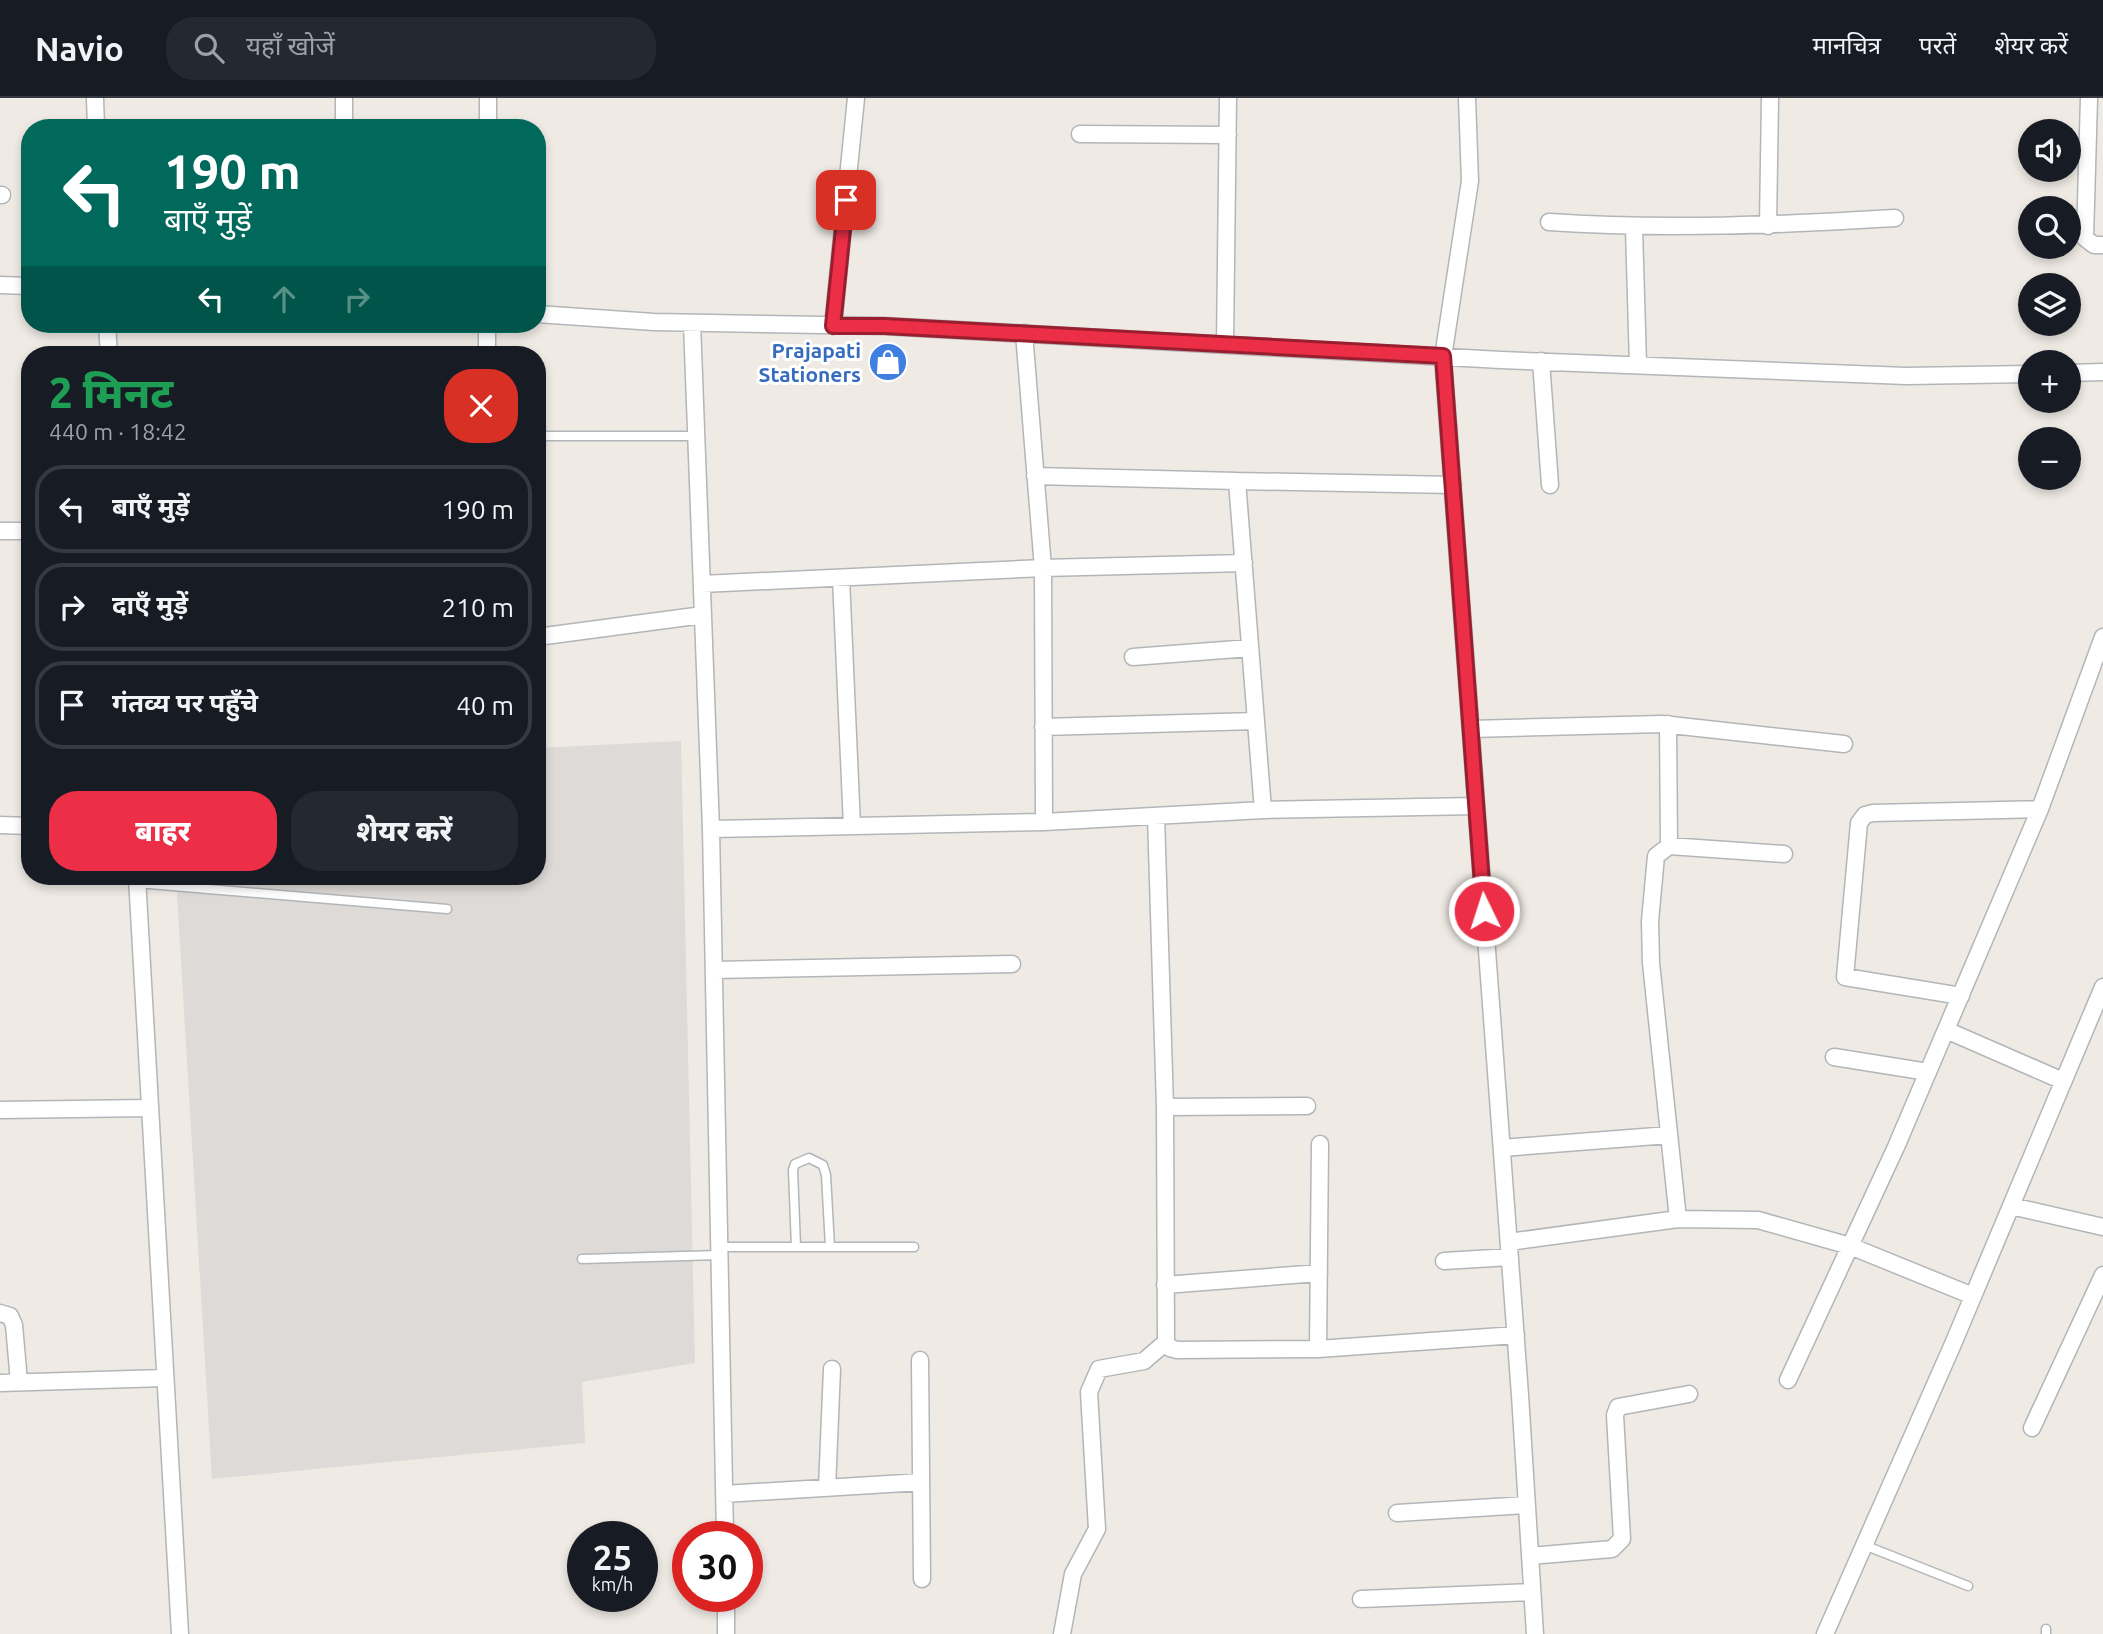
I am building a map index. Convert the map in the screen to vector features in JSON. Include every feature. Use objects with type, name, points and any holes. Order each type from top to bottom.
[{"type":"street","points":[[95,98],[96,119]]},
{"type":"street","points":[[344,98],[344,119]]},
{"type":"street","points":[[488,98],[488,119]]},
{"type":"street","points":[[833,326],[856,98]]},
{"type":"street","points":[[1225,344],[1228,98]]},
{"type":"street","points":[[1467,98],[1470,181],[1443,356],[1516,1335],[1535,1634]]},
{"type":"street","points":[[1768,226],[1770,98]]},
{"type":"street","points":[[2089,98],[2085,238],[2094,245],[2103,245]]},
{"type":"street","points":[[1080,134],[1228,135]]},
{"type":"street","points":[[1549,222],[1634,228],[1768,226],[1895,218]]},
{"type":"street","points":[[1634,228],[1638,365]]},
{"type":"street","points":[[0,285],[21,286]]},
{"type":"street","points":[[546,315],[692,323],[884,326],[1541,361],[1906,376],[2018,374]]},
{"type":"street","points":[[692,323],[711,829],[724,1521]]},
{"type":"street","points":[[1024,333],[1042,568],[1044,822]]},
{"type":"street","points":[[1541,361],[1550,485]]},
{"type":"street","points":[[2081,373],[2103,372]]},
{"type":"street","points":[[1035,476],[1452,485]]},
{"type":"street","points":[[1237,481],[1263,810]]},
{"type":"street","points":[[0,531],[21,531]]},
{"type":"street","points":[[702,584],[1042,568],[1244,563]]},
{"type":"street","points":[[841,578],[852,826]]},
{"type":"street","points":[[546,636],[703,615]]},
{"type":"street","points":[[1788,1380],[1961,996],[2040,809],[2103,637]]},
{"type":"street","points":[[1133,657],[1250,648]]},
{"type":"street","points":[[1043,727],[1256,721]]},
{"type":"street","points":[[1471,729],[1668,724],[1844,744]]},
{"type":"street","points":[[1668,724],[1668,846]]},
{"type":"street","points":[[711,829],[1044,822],[1263,810],[1476,806]]},
{"type":"street","points":[[1961,996],[1845,978],[1859,823],[1865,815],[1873,813],[2040,809]]},
{"type":"street","points":[[1156,816],[1165,1107],[1166,1342],[1170,1348],[1318,1349],[1516,1335]]},
{"type":"street","points":[[0,825],[21,826]]},
{"type":"street","points":[[1678,1219],[1651,963],[1650,921],[1656,856],[1668,846],[1784,854]]},
{"type":"street","points":[[137,885],[180,1634]]},
{"type":"street","points":[[714,970],[1012,964]]},
{"type":"street","points":[[1825,1634],[1973,1296],[2103,987]]},
{"type":"street","points":[[1946,1031],[2063,1081]]},
{"type":"street","points":[[1834,1057],[1928,1072]]},
{"type":"street","points":[[1165,1107],[1307,1106]]},
{"type":"street","points":[[0,1110],[149,1108]]},
{"type":"street","points":[[1502,1148],[1670,1135]]},
{"type":"street","points":[[1318,1349],[1320,1144]]},
{"type":"street","points":[[2011,1206],[2103,1227]]},
{"type":"street","points":[[1444,1261],[1678,1219],[1758,1220],[1850,1246],[1973,1296]]},
{"type":"street","points":[[1165,1285],[1319,1273]]},
{"type":"street","points":[[2032,1428],[2096,1304],[2103,1275]]},
{"type":"street","points":[[0,1313],[10,1316],[14,1325],[19,1382]]},
{"type":"street","points":[[1062,1634],[1073,1574],[1097,1529],[1089,1392],[1099,1369],[1144,1361],[1166,1342]]},
{"type":"street","points":[[920,1360],[922,1579]]},
{"type":"street","points":[[827,1488],[832,1368]]},
{"type":"street","points":[[0,1383],[164,1378]]},
{"type":"street","points":[[1530,1556],[1612,1549],[1618,1545],[1622,1539],[1615,1415],[1618,1407],[1689,1394]]},
{"type":"street","points":[[724,1494],[921,1482]]},
{"type":"street","points":[[1397,1513],[1527,1505]]},
{"type":"street","points":[[1361,1599],[1532,1592]]},
{"type":"street","points":[[726,1612],[726,1634]]},
{"type":"lane","points":[[546,436],[696,436]]},
{"type":"lane","points":[[190,885],[447,909]]},
{"type":"lane","points":[[796,1247],[793,1170],[795,1164],[809,1158],[823,1165],[827,1175],[830,1247]]},
{"type":"lane","points":[[582,1259],[796,1247],[914,1247]]},
{"type":"lane","points":[[1864,1545],[1968,1586]]},
{"type":"shaded area","points":[[681,741],[695,1363],[582,1382],[585,1443],[212,1479],[176,885],[546,885],[546,748]]},
{"type":"place","name":"Prajapati Stationers","points":[[888,362]]},
{"type":"route","points":[[846,200],[833,326],[884,326],[1443,356],[1484,911]]}]
